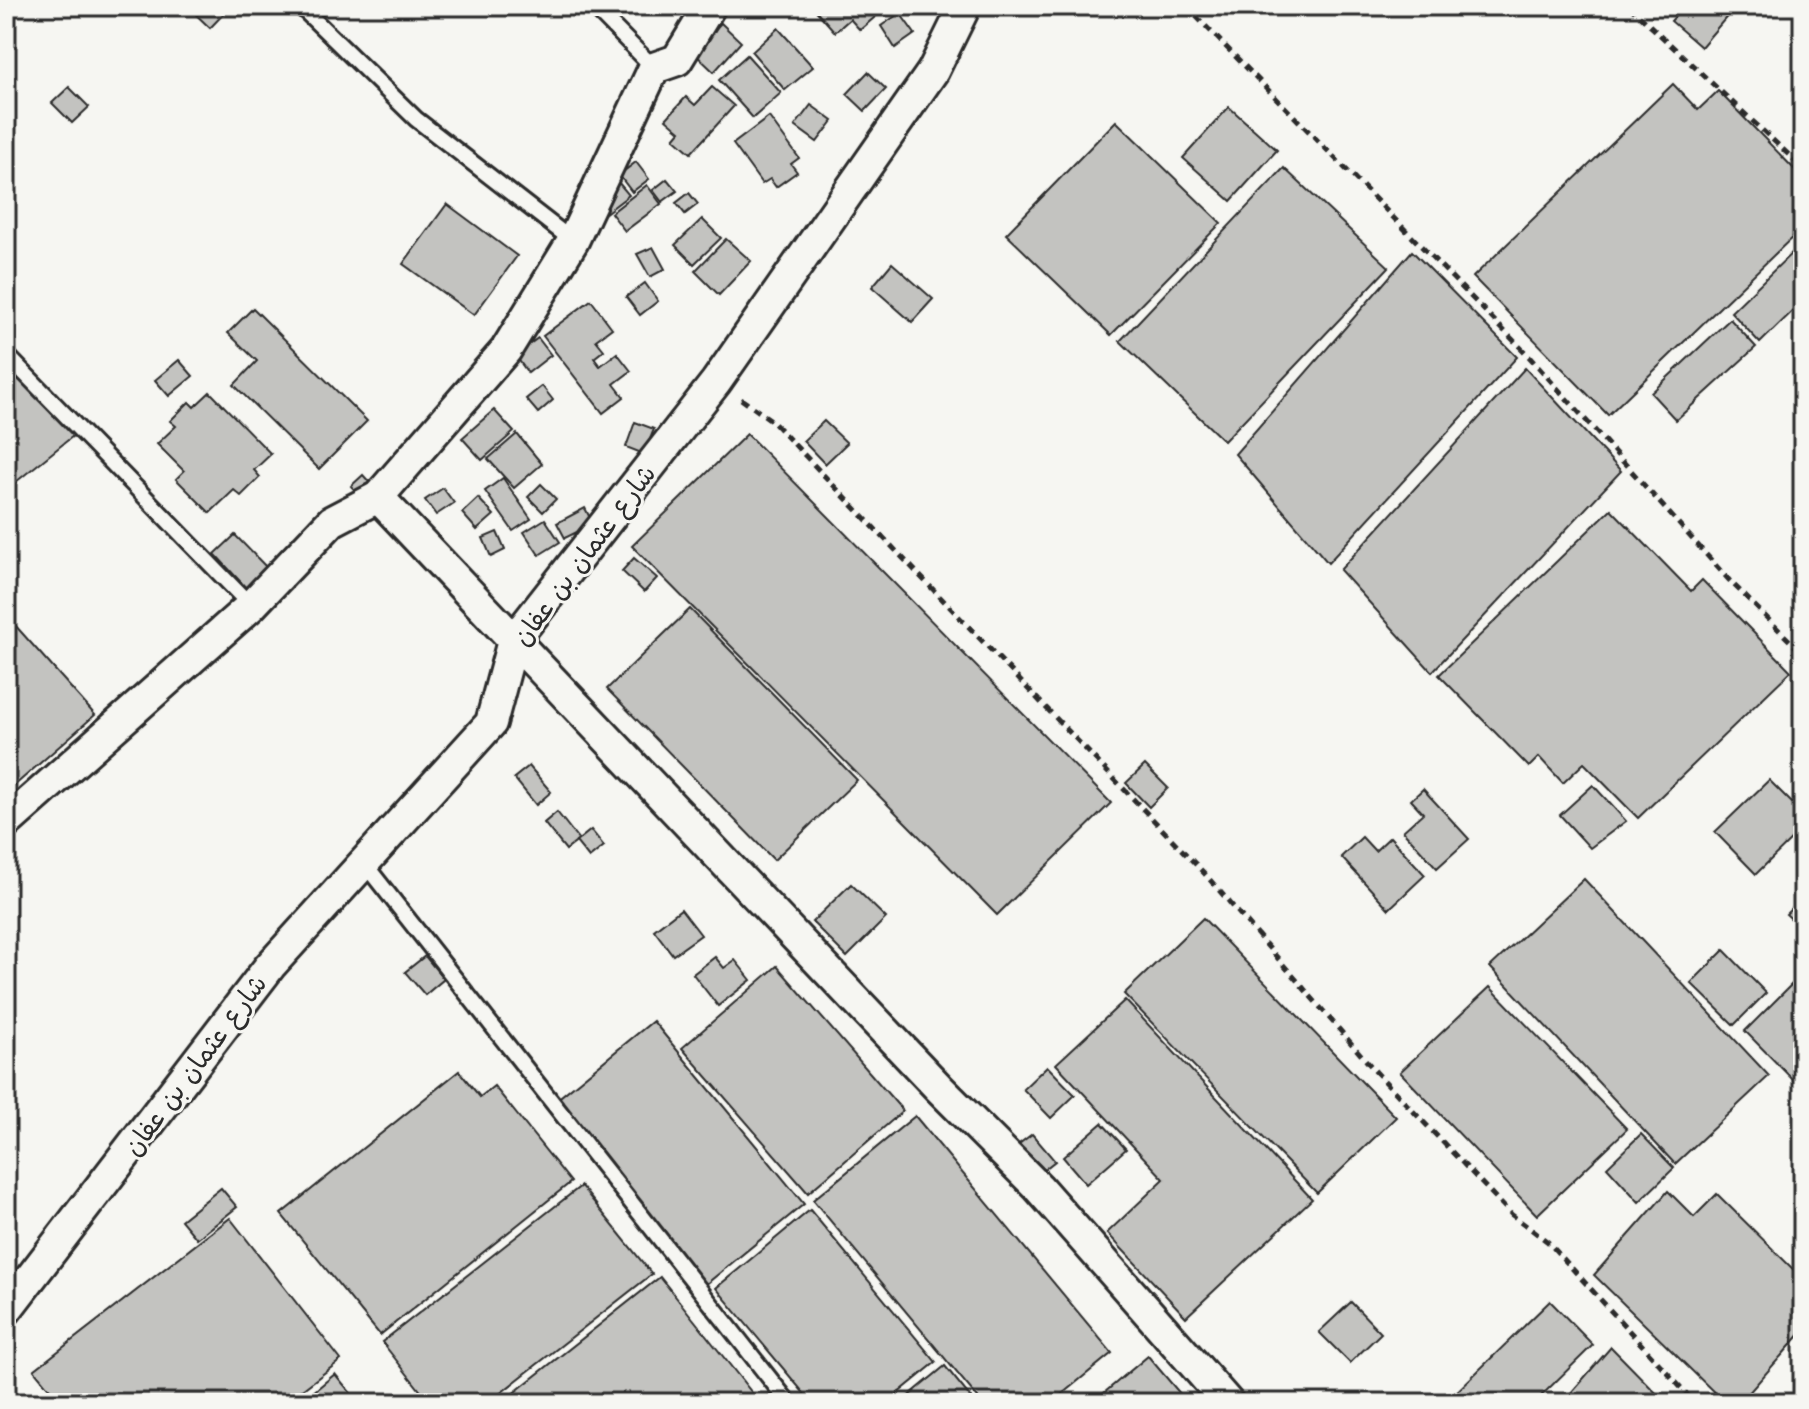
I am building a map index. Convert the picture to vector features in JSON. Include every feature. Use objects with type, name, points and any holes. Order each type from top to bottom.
[{"type":"street","points":[[6,823],[251,606],[332,521],[378,497],[506,350],[573,241],[654,68],[677,60],[710,6]]},
{"type":"street","name":"شارع عثمان بن عفان","points":[[6,1310],[270,966],[491,723],[513,641],[716,382],[933,71],[965,6]]},
{"type":"street","points":[[378,497],[928,1077],[1038,1187],[1228,1403]]},
{"type":"lane","points":[[300,6],[416,119],[573,241]]},
{"type":"lane","points":[[593,6],[654,68]]},
{"type":"lane","points":[[6,354],[251,606]]},
{"type":"lane","points":[[364,863],[789,1403]]},
{"type":"path","points":[[1186,6],[1524,351],[1729,580],[1803,654]]},
{"type":"path","points":[[1629,6],[1803,168]]},
{"type":"path","points":[[716,382],[771,420],[1205,874],[1376,1072],[1512,1215],[1548,1242],[1695,1403]]},
{"type":"building","points":[[187,6],[231,6],[210,28]]},
{"type":"building","points":[[812,6],[880,6],[883,10],[860,30],[850,19],[835,32]]},
{"type":"building","points":[[1684,6],[1736,6],[1701,47],[1671,21]]},
{"type":"building","points":[[900,13],[915,34],[895,48],[881,26]]},
{"type":"building","points":[[721,23],[741,42],[714,72],[693,52]]},
{"type":"building","points":[[778,28],[813,67],[785,90],[752,52]]},
{"type":"building","points":[[747,55],[781,93],[753,118],[719,80]]},
{"type":"building","points":[[868,72],[886,89],[865,111],[847,94]]},
{"type":"building","points":[[1673,84],[1698,110],[1718,91],[1803,178],[1803,227],[1608,415],[1473,277]]},
{"type":"building","points":[[69,87],[89,107],[72,123],[52,103]]},
{"type":"building","points":[[712,87],[734,106],[691,153],[674,138],[680,131],[666,119],[686,97],[695,105]]},
{"type":"building","points":[[811,105],[833,121],[817,142],[795,126]]},
{"type":"building","points":[[1229,107],[1277,150],[1231,201],[1183,158]]},
{"type":"building","points":[[769,117],[799,158],[791,164],[797,172],[776,187],[770,179],[762,184],[733,144]]},
{"type":"building","points":[[1116,121],[1221,223],[1111,335],[1006,234]]},
{"type":"building","points":[[636,162],[649,179],[632,192],[619,175]]},
{"type":"building","points":[[1284,168],[1389,267],[1224,441],[1120,341]]},
{"type":"building","points":[[667,179],[677,191],[662,202],[653,190]]},
{"type":"building","points":[[618,182],[629,195],[599,218],[588,205]]},
{"type":"building","points":[[647,185],[661,204],[625,231],[611,213]]},
{"type":"building","points":[[689,193],[698,204],[685,214],[676,203]]},
{"type":"building","points":[[447,204],[517,256],[474,315],[403,264]]},
{"type":"building","points":[[702,219],[721,238],[694,264],[675,245]]},
{"type":"building","points":[[726,239],[751,261],[719,295],[695,271]]},
{"type":"building","points":[[1803,242],[1803,301],[1760,343],[1731,312]]},
{"type":"building","points":[[653,247],[665,269],[650,277],[637,254]]},
{"type":"building","points":[[1412,251],[1517,357],[1328,563],[1235,454]]},
{"type":"building","points":[[892,263],[933,299],[912,322],[872,287]]},
{"type":"building","points":[[645,283],[658,301],[640,315],[626,297]]},
{"type":"building","points":[[591,300],[612,328],[596,340],[604,350],[594,358],[600,366],[617,353],[631,371],[614,384],[624,397],[603,413],[543,336]]},
{"type":"building","points":[[253,308],[367,421],[319,469],[234,385],[257,361],[228,333]]},
{"type":"building","points":[[1730,319],[1756,347],[1676,420],[1651,393]]},
{"type":"building","points":[[538,338],[551,355],[528,373],[515,355]]},
{"type":"building","points":[[179,360],[193,376],[169,396],[155,380]]},
{"type":"building","points":[[6,361],[78,432],[6,490]]},
{"type":"building","points":[[1525,368],[1621,471],[1432,672],[1340,570]]},
{"type":"building","points":[[542,386],[553,400],[538,413],[526,399]]},
{"type":"building","points":[[210,392],[271,454],[254,470],[260,477],[241,496],[234,490],[210,513],[176,479],[184,471],[157,444],[176,426],[170,421],[189,402],[194,407]]},
{"type":"building","points":[[494,410],[514,432],[482,460],[462,438]]},
{"type":"building","points":[[824,421],[847,443],[825,464],[803,441]]},
{"type":"building","points":[[635,422],[654,429],[644,454],[626,447]]},
{"type":"building","points":[[517,434],[542,464],[514,488],[488,459]]},
{"type":"building","points":[[747,434],[1111,803],[997,915],[632,546]]},
{"type":"building","points":[[363,475],[372,485],[360,496],[351,486]]},
{"type":"building","points":[[503,478],[531,519],[513,531],[485,491]]},
{"type":"building","points":[[541,484],[556,499],[543,512],[528,497]]},
{"type":"building","points":[[443,488],[454,503],[436,515],[425,500]]},
{"type":"building","points":[[478,498],[494,515],[477,530],[462,513]]},
{"type":"building","points":[[585,508],[593,524],[565,538],[557,523]]},
{"type":"building","points":[[1611,509],[1691,591],[1702,580],[1791,671],[1638,818],[1584,763],[1563,783],[1539,757],[1529,767],[1439,675]]},
{"type":"building","points":[[545,519],[560,542],[539,555],[524,532]]},
{"type":"building","points":[[497,532],[505,550],[491,557],[483,538]]},
{"type":"building","points":[[235,535],[269,570],[248,590],[215,554]]},
{"type":"building","points":[[634,558],[657,578],[644,592],[622,571]]},
{"type":"building","points":[[690,609],[857,780],[774,860],[607,689]]},
{"type":"building","points":[[6,615],[95,715],[6,793]]},
{"type":"building","points":[[1145,765],[1168,788],[1149,807],[1126,783]]},
{"type":"building","points":[[529,766],[551,792],[536,805],[514,778]]},
{"type":"building","points":[[1769,780],[1803,814],[1803,828],[1756,874],[1715,832]]},
{"type":"building","points":[[1593,785],[1626,821],[1590,848],[1560,815]]},
{"type":"building","points":[[1423,789],[1469,839],[1437,868],[1403,831],[1423,813],[1411,800]]},
{"type":"building","points":[[557,812],[579,840],[566,850],[544,823]]},
{"type":"building","points":[[591,830],[604,846],[589,858],[576,842]]},
{"type":"building","points":[[1362,837],[1375,851],[1390,837],[1425,875],[1389,909],[1341,857]]},
{"type":"building","points":[[1584,879],[1769,1076],[1675,1164],[1490,967]]},
{"type":"building","points":[[851,884],[886,918],[847,957],[812,922]]},
{"type":"building","points":[[1803,897],[1803,930],[1786,914]]},
{"type":"building","points":[[681,909],[701,935],[673,955],[654,930]]},
{"type":"building","points":[[1203,918],[1396,1117],[1317,1193],[1124,994]]},
{"type":"building","points":[[1724,950],[1766,993],[1734,1025],[1691,983]]},
{"type":"building","points":[[425,956],[444,979],[425,995],[405,972]]},
{"type":"building","points":[[715,957],[724,968],[735,960],[751,980],[718,1006],[693,974]]},
{"type":"building","points":[[777,966],[903,1111],[808,1193],[682,1048]]},
{"type":"building","points":[[1803,973],[1803,1090],[1745,1031]]},
{"type":"building","points":[[1490,987],[1627,1129],[1537,1215],[1400,1072]]},
{"type":"building","points":[[1125,1000],[1312,1199],[1186,1317],[1107,1233],[1164,1179],[1056,1064]]},
{"type":"building","points":[[653,1021],[804,1204],[705,1285],[555,1101]]},
{"type":"building","points":[[1047,1066],[1075,1095],[1051,1118],[1023,1089]]},
{"type":"building","points":[[459,1071],[480,1097],[494,1086],[571,1182],[380,1335],[281,1214]]},
{"type":"building","points":[[915,1116],[1112,1353],[1051,1403],[982,1403],[813,1200]]},
{"type":"building","points":[[1102,1123],[1126,1149],[1086,1184],[1063,1157]]},
{"type":"building","points":[[1032,1134],[1055,1161],[1041,1172],[1019,1144]]},
{"type":"building","points":[[1641,1134],[1674,1168],[1639,1202],[1607,1167]]},
{"type":"building","points":[[581,1186],[652,1274],[488,1403],[430,1403],[382,1342]]},
{"type":"building","points":[[221,1188],[237,1207],[197,1239],[181,1220]]},
{"type":"building","points":[[1668,1191],[1694,1217],[1717,1194],[1803,1279],[1803,1331],[1740,1403],[1725,1403],[1594,1275]]},
{"type":"building","points":[[810,1210],[936,1362],[886,1403],[812,1403],[716,1288]]},
{"type":"building","points":[[230,1218],[341,1360],[285,1403],[61,1403],[34,1370]]},
{"type":"building","points":[[660,1277],[760,1403],[501,1403]]},
{"type":"building","points":[[1550,1301],[1593,1345],[1534,1403],[1445,1403]]},
{"type":"building","points":[[1351,1302],[1381,1333],[1350,1363],[1319,1332]]},
{"type":"building","points":[[1611,1347],[1666,1403],[1562,1403]]},
{"type":"building","points":[[1148,1356],[1188,1403],[1092,1403]]},
{"type":"building","points":[[945,1366],[975,1403],[900,1403]]},
{"type":"building","points":[[335,1374],[359,1403],[300,1403]]}]
